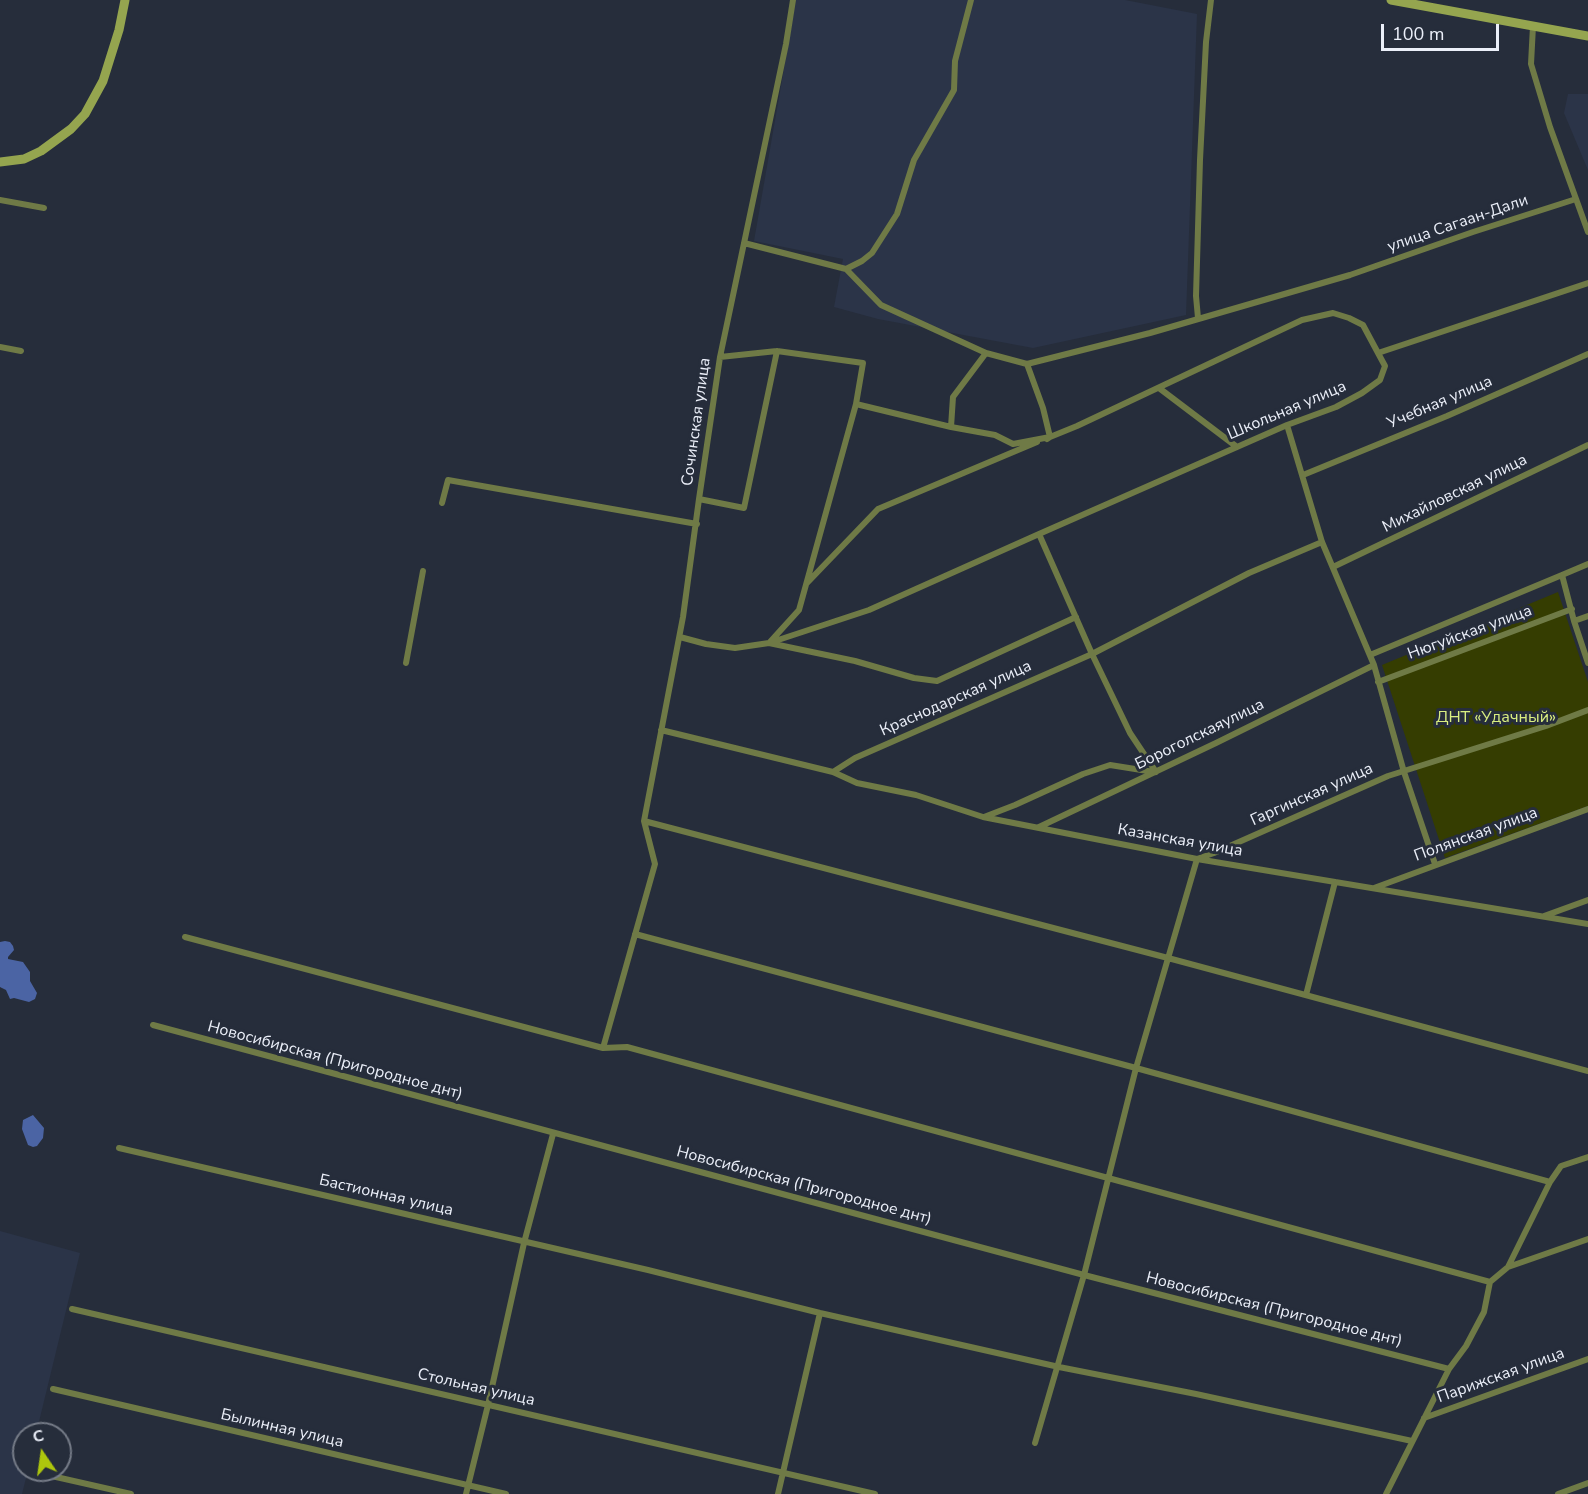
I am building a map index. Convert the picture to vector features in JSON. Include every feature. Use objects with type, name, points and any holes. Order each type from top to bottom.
[{"type":"main road","points":[[0,162],[24,159],[41,151],[71,129],[85,114],[103,81],[119,30],[125,0]]},
{"type":"main road","points":[[1396,0],[1588,36]]},
{"type":"street","name":"Сочинская улица","points":[[777,351],[744,508],[699,499],[720,357],[786,44],[793,0]]},
{"type":"street","points":[[846,268],[862,261],[872,253],[897,214],[914,160],[954,90],[955,61],[971,0]]},
{"type":"street","points":[[1198,318],[1196,296],[1200,160],[1206,42],[1211,0]]},
{"type":"street","points":[[1533,26],[1531,64],[1550,127],[1588,232]]},
{"type":"street","name":"улица Сагаан-Дали","points":[[1027,364],[1150,333],[1350,275],[1575,199]]},
{"type":"street","points":[[0,200],[44,208]]},
{"type":"street","points":[[744,243],[846,268],[881,304],[986,352],[1027,364],[1043,408],[1050,437]]},
{"type":"street","points":[[807,583],[878,508],[1050,437],[1302,320],[1333,313],[1363,325],[1378,354],[1588,283]]},
{"type":"street","points":[[0,347],[21,351]]},
{"type":"street","points":[[720,357],[777,351],[863,363],[856,404],[799,610],[769,643]]},
{"type":"street","points":[[951,427],[953,397],[986,352]]},
{"type":"street","name":"Школьная улица","points":[[769,643],[869,610],[1287,425],[1336,407],[1380,380],[1385,366],[1378,354]]},
{"type":"street","name":"Учебная улица","points":[[1303,475],[1447,416],[1588,354]]},
{"type":"street","points":[[1159,388],[1237,447]]},
{"type":"street","points":[[856,404],[995,435],[1014,444],[1050,437]]},
{"type":"street","points":[[1287,425],[1322,542],[1374,665],[1404,772],[1435,864]]},
{"type":"street","name":"Михайловская улица","points":[[1334,567],[1588,445]]},
{"type":"street","points":[[442,503],[448,480],[697,525]]},
{"type":"street","points":[[603,1048],[655,864],[644,821],[680,637],[699,499]]},
{"type":"street","points":[[1040,534],[1092,654],[1130,734],[1156,772]]},
{"type":"street","points":[[1092,654],[1250,573],[1322,542]]},
{"type":"street","points":[[1370,655],[1588,564]]},
{"type":"street","points":[[406,663],[423,571]]},
{"type":"street","points":[[1562,575],[1588,663]]},
{"type":"street","name":"Нюгуйская улица","points":[[1378,682],[1572,609]]},
{"type":"street","points":[[1574,621],[1588,615]]},
{"type":"street","points":[[680,637],[735,648],[769,643],[855,661],[914,678],[936,681],[1076,617]]},
{"type":"street","name":"Краснодарская улица","points":[[833,772],[855,758],[1092,654]]},
{"type":"street","name":"Бороголскаяулица","points":[[1038,828],[1374,665]]},
{"type":"street","name":"Гаргинская улица","points":[[1197,859],[1388,776],[1546,726],[1588,710]]},
{"type":"street","name":"Казанская улица","points":[[661,730],[833,772],[857,783],[916,795],[983,817],[1197,859],[1588,924]]},
{"type":"street","points":[[983,817],[1083,774],[1110,765],[1156,772]]},
{"type":"street","name":"Полянская улица","points":[[1374,888],[1588,809]]},
{"type":"street","points":[[644,821],[1588,1071]]},
{"type":"street","points":[[1035,1443],[1084,1275],[1136,1068],[1197,859]]},
{"type":"street","points":[[1306,995],[1335,882]]},
{"type":"street","points":[[1544,917],[1588,900]]},
{"type":"street","points":[[635,934],[1550,1182]]},
{"type":"street","points":[[185,936],[603,1048],[627,1047],[1490,1282]]},
{"type":"street","name":"Новосибирская (Пригородное днт)","points":[[153,1025],[1084,1275],[1449,1369]]},
{"type":"street","points":[[466,1494],[524,1243],[553,1134]]},
{"type":"street","name":"Бастионная улица","points":[[119,1148],[648,1270],[820,1313],[1059,1367],[1197,1394],[1412,1441]]},
{"type":"street","points":[[1508,1267],[1550,1182],[1561,1166],[1588,1157]]},
{"type":"street","points":[[1386,1494],[1449,1369],[1466,1346],[1484,1312],[1490,1282],[1508,1267],[1588,1239]]},
{"type":"street","name":"Стольная улица","points":[[72,1309],[875,1494]]},
{"type":"street","points":[[778,1494],[820,1313]]},
{"type":"street","name":"Парижская улица","points":[[1424,1418],[1588,1359]]},
{"type":"street","name":"Былинная улица","points":[[53,1389],[506,1494]]},
{"type":"street","points":[[72,1481],[131,1494]]},
{"type":"street","points":[[1558,1494],[1588,1483]]},
{"type":"shaded area","points":[[796,0],[1125,0],[1197,14],[1186,315],[1033,348],[878,319],[834,307],[843,259],[754,241]]},
{"type":"shaded area","points":[[1568,94],[1588,94],[1588,170],[1564,113]]},
{"type":"shaded area","points":[[0,1231],[80,1253],[39,1422],[12,1422],[12,1482],[25,1482],[22,1494],[0,1494]]},
{"type":"green space","name":"ДНТ «Удачный»","points":[[1558,592],[1588,682],[1588,806],[1445,858],[1382,665]]},
{"type":"water","points":[[0,942],[10,942],[14,950],[8,959],[23,962],[30,972],[30,981],[37,993],[35,999],[29,1002],[10,999],[6,990],[0,987]]},
{"type":"water","points":[[33,1115],[44,1128],[43,1138],[37,1146],[33,1147],[28,1145],[22,1129],[23,1120]]}]
